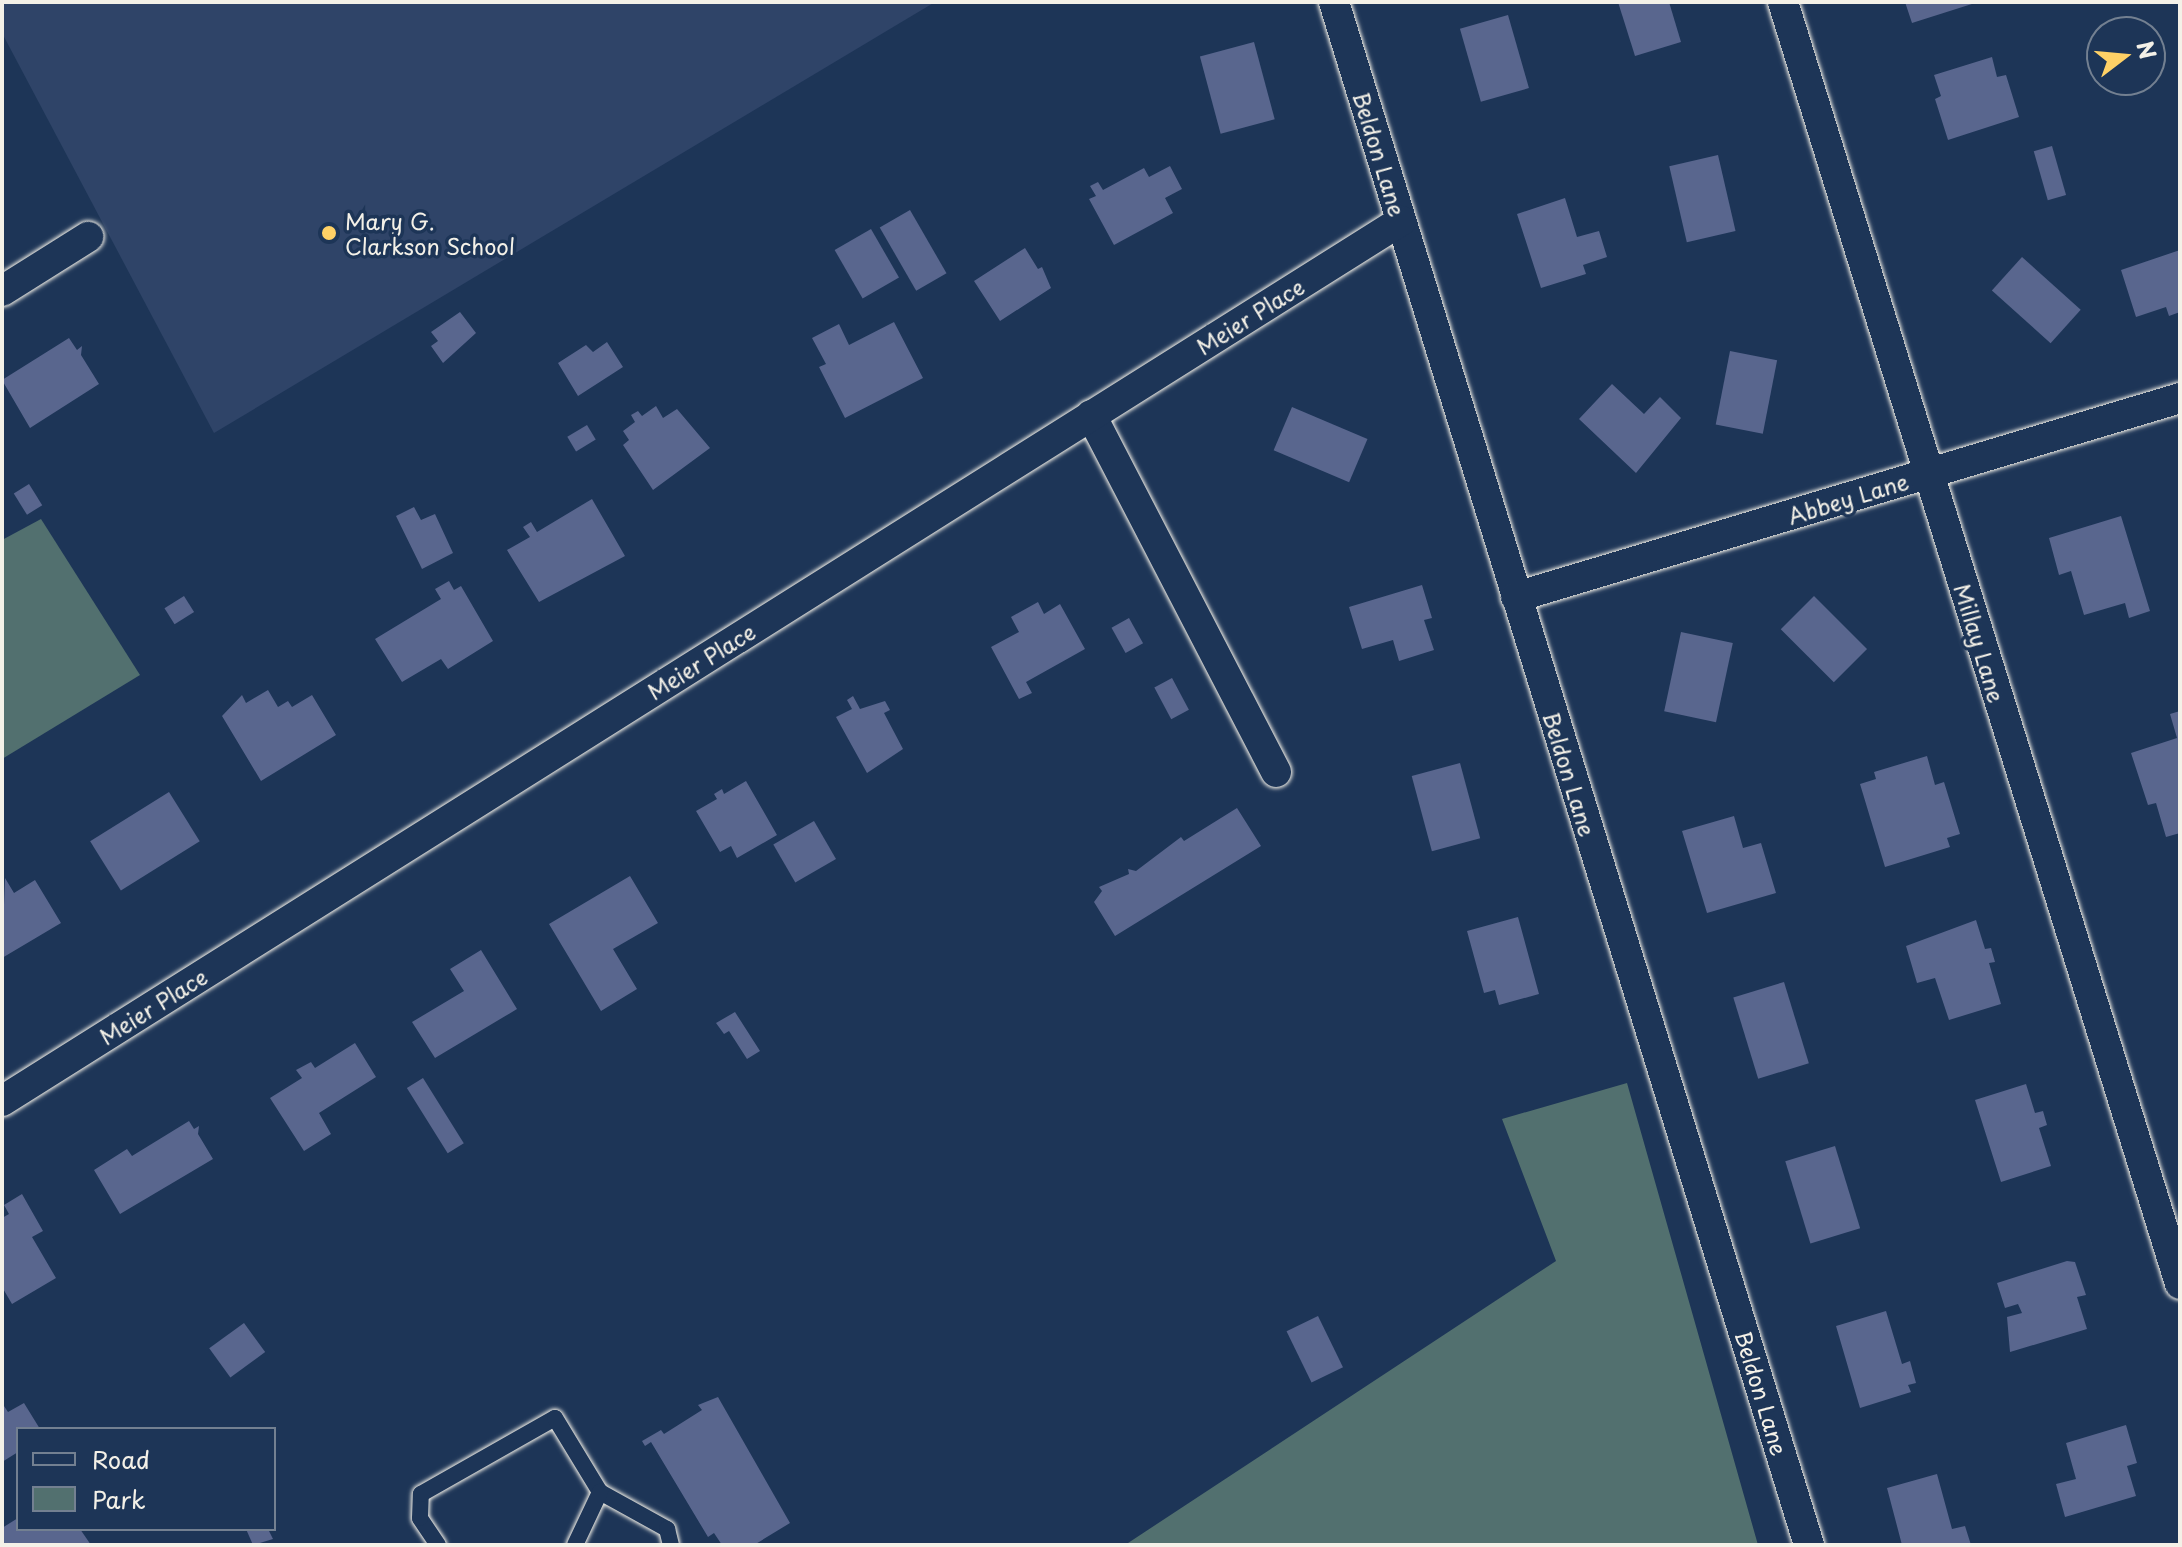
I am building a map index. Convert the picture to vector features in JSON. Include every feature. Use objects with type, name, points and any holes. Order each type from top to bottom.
[{"type":"street","name":"Beldon Lane","points":[[1334,2],[1809,1545]]},
{"type":"street","name":"Millay Lane","points":[[1783,2],[2180,1284]]},
{"type":"street","name":"Meier Place","points":[[2,1101],[1401,221]]},
{"type":"street","points":[[2,291],[88,237]]},
{"type":"street","name":"Abbey Lane","points":[[1516,597],[2180,398]]},
{"type":"street","points":[[1091,415],[1276,772]]},
{"type":"lane","points":[[438,1545],[420,1518],[421,1494],[555,1418],[600,1492],[667,1529],[671,1545]]},
{"type":"lane","points":[[575,1545],[600,1492]]},
{"type":"shaded area","name":"Mary G. Clarkson School","points":[[2,2],[935,2],[214,433],[2,33]]},
{"type":"green space","points":[[41,519],[140,675],[2,759],[2,540]]},
{"type":"green space","points":[[1627,1083],[1758,1545],[1125,1545],[1556,1261],[1502,1119]]},
{"type":"building","points":[[1618,2],[1669,2],[1681,42],[1635,56]]},
{"type":"building","points":[[1905,2],[1975,2],[1975,3],[1912,23]]},
{"type":"building","points":[[1508,15],[1529,88],[1481,102],[1460,29]]},
{"type":"building","points":[[1254,42],[1275,119],[1221,134],[1200,56]]},
{"type":"building","points":[[1992,57],[1997,77],[2006,75],[2019,117],[1948,140],[1935,99],[1941,96],[1934,75]]},
{"type":"building","points":[[2052,146],[2066,195],[2048,200],[2034,151]]},
{"type":"building","points":[[1718,155],[1736,231],[1687,242],[1669,166]]},
{"type":"building","points":[[1170,166],[1182,189],[1165,198],[1173,213],[1114,245],[1089,199],[1096,196],[1090,186],[1098,182],[1103,190],[1144,168],[1149,177]]},
{"type":"building","points":[[1565,198],[1577,237],[1599,231],[1607,257],[1583,265],[1586,274],[1541,288],[1517,214]]},
{"type":"building","points":[[910,210],[946,273],[916,291],[880,228]]},
{"type":"building","points":[[871,229],[899,277],[863,298],[835,250]]},
{"type":"building","points":[[1025,248],[1038,269],[1042,267],[1051,288],[1000,321],[974,281]]},
{"type":"building","points":[[2180,250],[2180,312],[2169,316],[2166,307],[2136,317],[2121,270]]},
{"type":"building","points":[[2022,257],[2081,310],[2051,343],[1992,290]]},
{"type":"building","points":[[460,312],[476,333],[443,363],[431,346],[438,341],[431,332]]},
{"type":"building","points":[[894,322],[923,378],[845,418],[819,367],[826,364],[812,338],[839,324],[849,345]]},
{"type":"building","points":[[69,338],[77,350],[82,346],[81,355],[99,384],[30,428],[2,380]]},
{"type":"building","points":[[607,342],[623,367],[578,396],[558,363],[586,345],[593,352]]},
{"type":"building","points":[[1730,351],[1777,360],[1763,434],[1716,425]]},
{"type":"building","points":[[1612,384],[1644,414],[1660,397],[1681,418],[1636,473],[1579,419]]},
{"type":"building","points":[[656,406],[663,418],[677,409],[710,448],[653,490],[623,445],[629,440],[623,431],[635,422],[631,415],[638,411],[642,416]]},
{"type":"building","points":[[1292,407],[1367,439],[1349,482],[1274,450]]},
{"type":"building","points":[[587,425],[596,440],[576,451],[567,437]]},
{"type":"building","points":[[29,484],[42,505],[27,515],[14,494]]},
{"type":"building","points":[[592,499],[625,556],[539,602],[507,550],[530,537],[523,527],[531,522],[537,532]]},
{"type":"building","points":[[414,507],[421,520],[435,514],[453,553],[422,569],[396,516]]},
{"type":"building","points":[[2121,516],[2150,611],[2129,618],[2125,603],[2084,615],[2071,571],[2059,575],[2049,538]]},
{"type":"building","points":[[449,581],[454,590],[461,586],[493,641],[448,669],[441,659],[402,682],[375,639],[441,599],[435,589]]},
{"type":"building","points":[[1422,585],[1432,618],[1424,620],[1434,650],[1399,661],[1393,640],[1362,649],[1349,607]]},
{"type":"building","points":[[184,596],[194,612],[175,624],[164,608]]},
{"type":"building","points":[[1814,596],[1867,649],[1834,682],[1781,629]]},
{"type":"building","points":[[1038,602],[1044,614],[1060,604],[1085,649],[1026,682],[1032,693],[1019,699],[991,647],[1019,632],[1011,617]]},
{"type":"building","points":[[1129,618],[1143,643],[1126,653],[1112,628]]},
{"type":"building","points":[[1681,632],[1733,643],[1716,722],[1664,711]]},
{"type":"building","points":[[1172,678],[1189,710],[1171,719],[1154,687]]},
{"type":"building","points":[[268,690],[278,707],[288,701],[292,707],[312,695],[336,735],[261,781],[222,716],[242,695],[246,703]]},
{"type":"building","points":[[853,696],[860,709],[885,701],[890,710],[884,713],[903,749],[867,773],[836,717],[852,709],[847,700]]},
{"type":"building","points":[[2180,711],[2180,833],[2166,837],[2156,803],[2148,805],[2131,753],[2177,738],[2170,714]]},
{"type":"building","points":[[1927,756],[1935,785],[1944,782],[1960,834],[1947,838],[1950,847],[1885,867],[1860,784],[1876,779],[1874,772]]},
{"type":"building","points":[[1460,763],[1480,838],[1432,851],[1412,776]]},
{"type":"building","points":[[746,781],[777,835],[737,858],[731,846],[720,852],[696,811],[717,799],[714,794],[722,789],[724,794]]},
{"type":"building","points":[[169,792],[200,841],[121,890],[90,841]]},
{"type":"building","points":[[1237,808],[1261,846],[1115,936],[1094,902],[1102,891],[1099,887],[1129,874],[1128,869],[1136,871],[1181,837],[1184,841]]},
{"type":"building","points":[[1734,816],[1743,848],[1761,843],[1776,893],[1707,913],[1682,831]]},
{"type":"building","points":[[814,821],[836,859],[795,883],[773,844]]},
{"type":"building","points":[[630,876],[658,923],[613,949],[637,989],[601,1011],[549,924]]},
{"type":"building","points":[[5,878],[14,893],[35,880],[61,923],[2,958]]},
{"type":"building","points":[[1518,917],[1539,994],[1499,1005],[1495,990],[1484,993],[1467,931]]},
{"type":"building","points":[[1976,920],[1985,949],[1991,948],[1995,962],[1989,963],[2001,1004],[1949,1020],[1935,978],[1917,983],[1906,946]]},
{"type":"building","points":[[481,950],[517,1009],[435,1058],[412,1022],[464,991],[450,969]]},
{"type":"building","points":[[1784,982],[1809,1063],[1758,1079],[1733,997]]},
{"type":"building","points":[[735,1012],[760,1051],[747,1059],[729,1031],[724,1034],[716,1023]]},
{"type":"building","points":[[355,1043],[376,1077],[319,1113],[331,1134],[304,1151],[270,1098],[302,1078],[296,1070],[311,1062],[315,1068]]},
{"type":"building","points":[[423,1078],[464,1143],[448,1153],[407,1088]]},
{"type":"building","points":[[2026,1084],[2035,1113],[2043,1111],[2047,1125],[2039,1128],[2051,1166],[2001,1182],[1975,1100]]},
{"type":"building","points":[[189,1121],[194,1129],[199,1126],[198,1134],[213,1159],[120,1214],[94,1170],[127,1149],[132,1156]]},
{"type":"building","points":[[1835,1146],[1860,1228],[1810,1243],[1785,1161]]},
{"type":"building","points":[[22,1194],[43,1231],[32,1237],[56,1278],[12,1304],[2,1287],[2,1218],[9,1214],[4,1205]]},
{"type":"building","points":[[2067,1261],[2075,1262],[2086,1295],[2077,1297],[2087,1329],[2010,1352],[2007,1317],[2022,1313],[2018,1304],[2005,1308],[1997,1283]]},
{"type":"building","points":[[1886,1311],[1902,1364],[1910,1361],[1916,1383],[1908,1385],[1911,1392],[1860,1408],[1836,1326]]},
{"type":"building","points":[[1318,1316],[1343,1367],[1312,1383],[1287,1331]]},
{"type":"building","points":[[244,1323],[265,1352],[230,1377],[209,1348]]},
{"type":"building","points":[[718,1397],[790,1523],[754,1545],[722,1545],[714,1533],[708,1537],[651,1442],[645,1446],[642,1441],[661,1430],[664,1434],[702,1410],[698,1405]]},
{"type":"building","points":[[2,1403],[8,1412],[24,1403],[39,1427],[16,1427],[16,1453],[2,1462]]},
{"type":"building","points":[[2126,1425],[2137,1463],[2127,1466],[2136,1496],[2065,1517],[2056,1484],[2076,1479],[2066,1443]]},
{"type":"building","points":[[1937,1474],[1952,1529],[1965,1526],[1971,1545],[1902,1545],[1887,1488]]},
{"type":"building","points":[[16,1519],[16,1531],[81,1531],[91,1545],[2,1545],[2,1528]]},
{"type":"building","points":[[247,1531],[269,1531],[273,1539],[253,1545]]},
{"type":"place","name":"Mary G. Clarkson School","points":[[329,233]]}]
